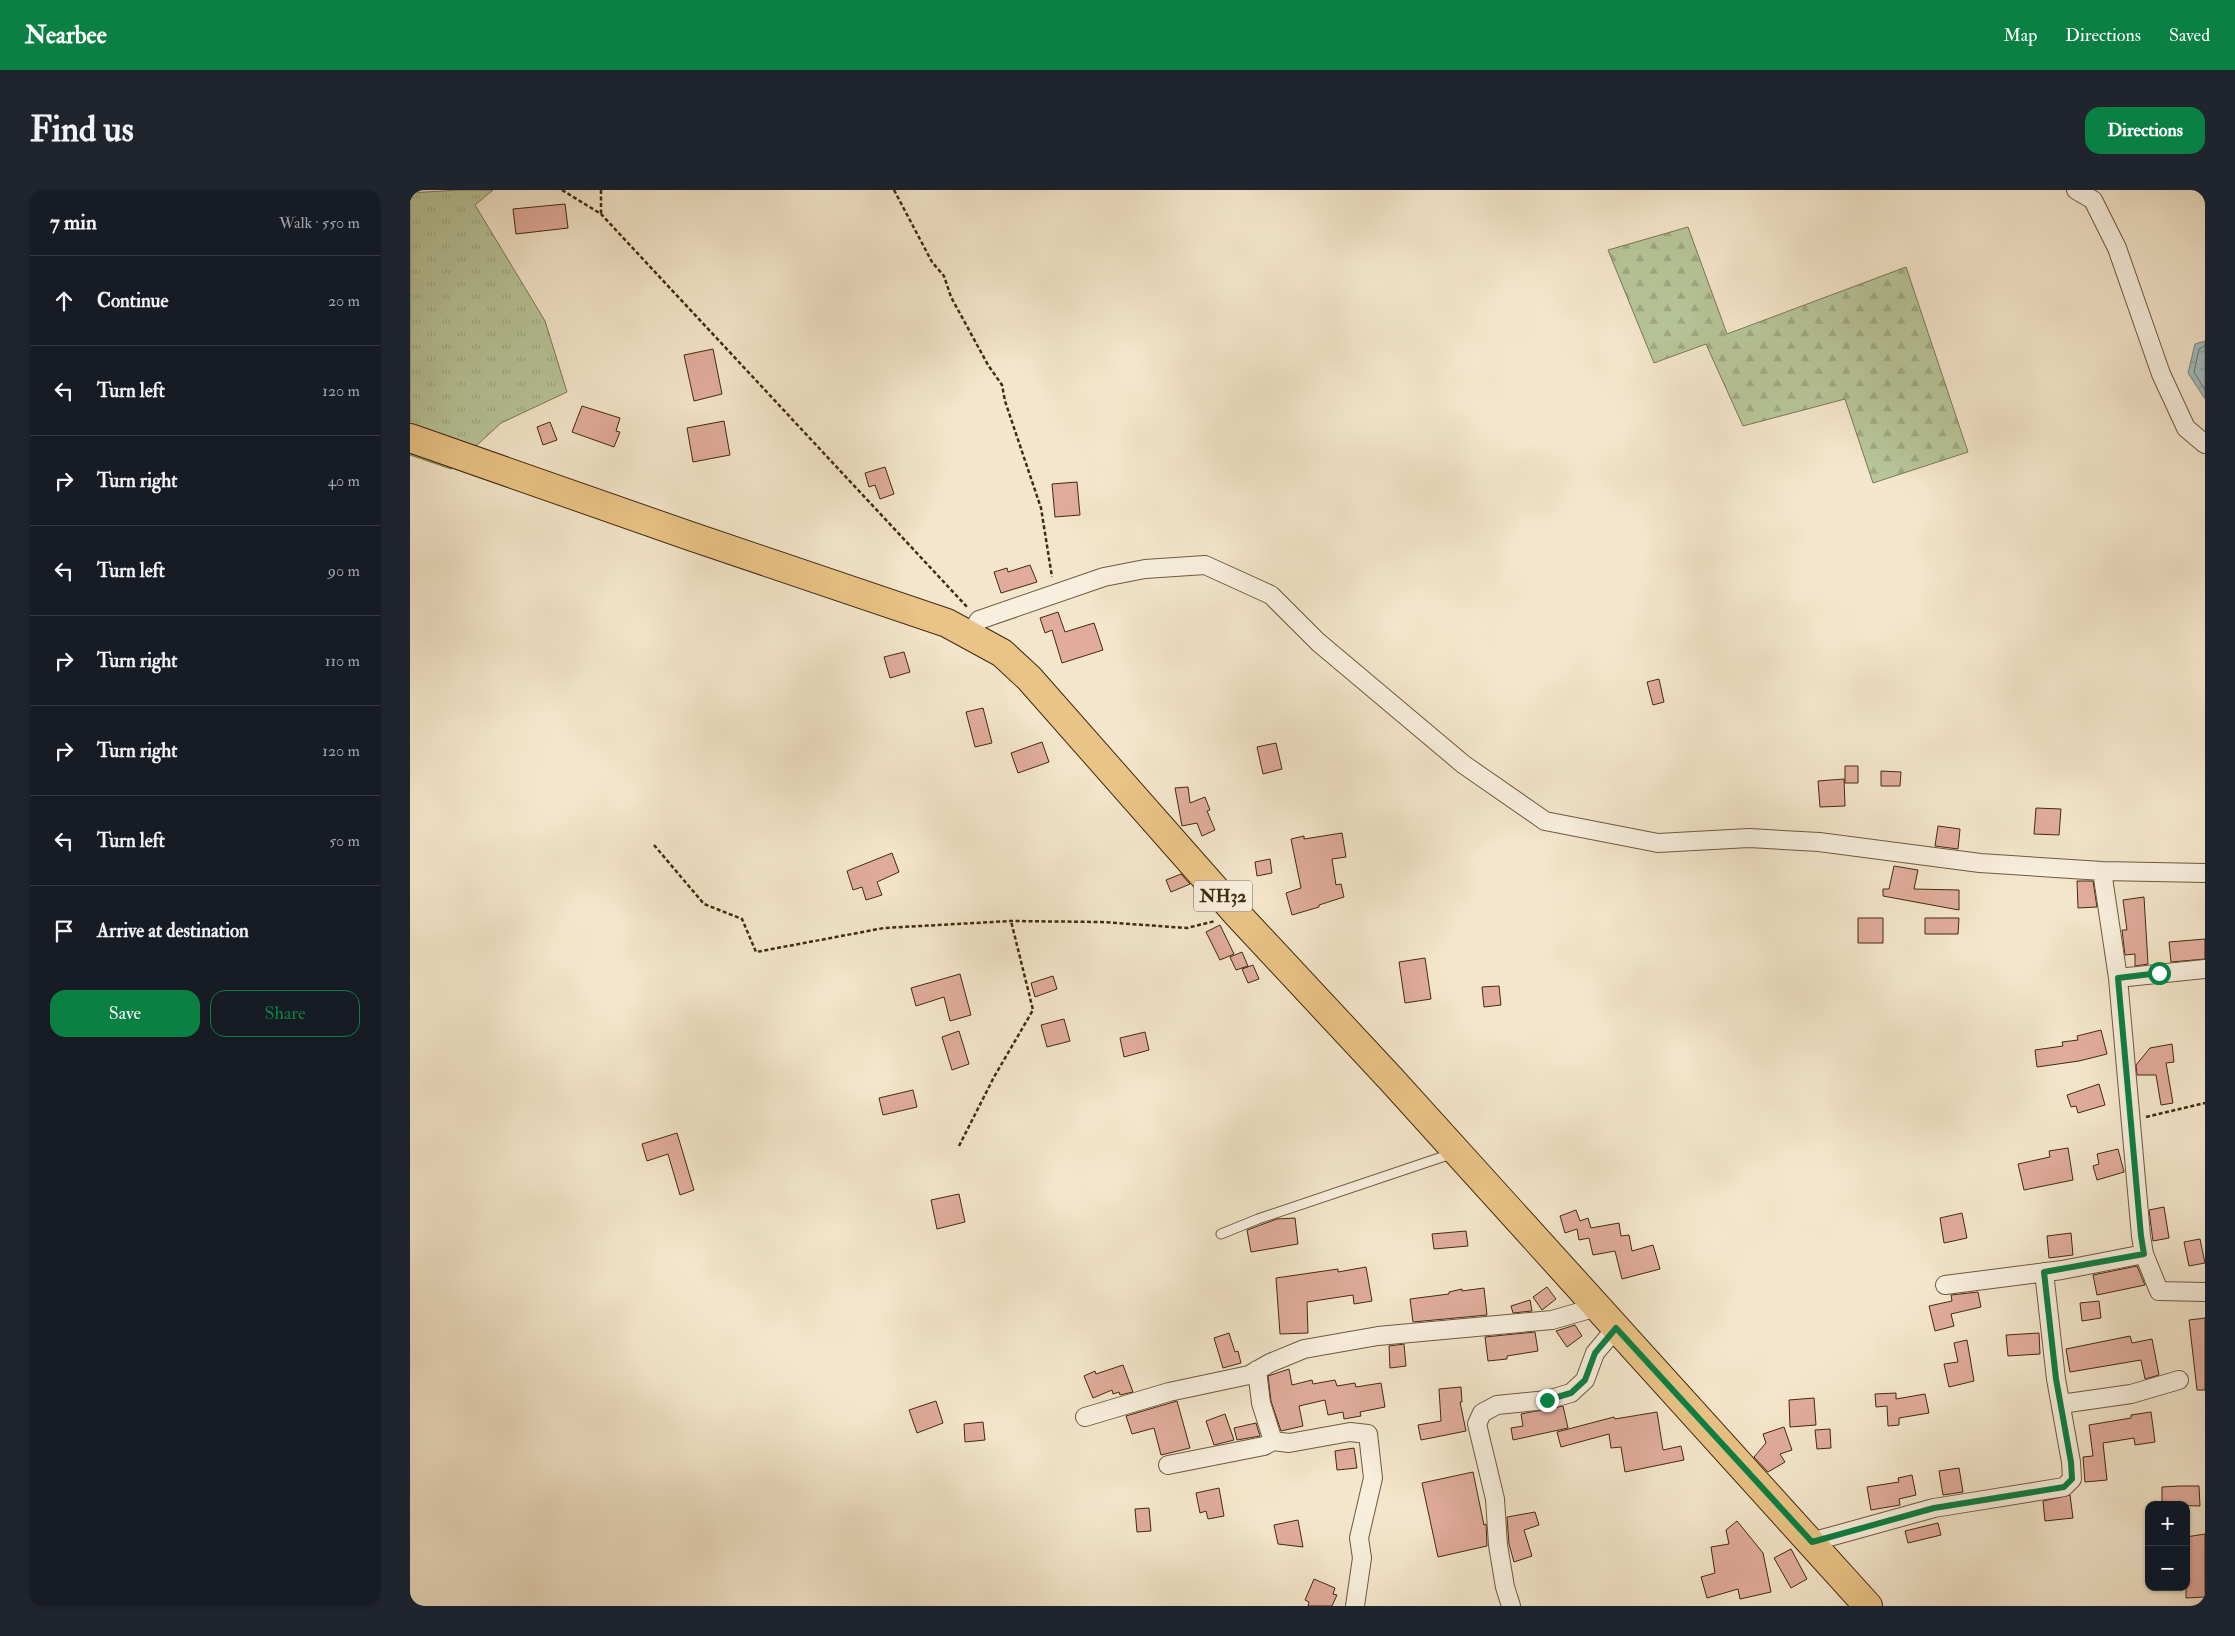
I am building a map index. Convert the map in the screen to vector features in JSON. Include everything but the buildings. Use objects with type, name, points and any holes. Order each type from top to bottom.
[{"type":"main road","name":"NH32","points":[[410,438],[947,623],[974,627],[1029,678],[1238,915],[1457,1152],[1868,1606]]},
{"type":"street","points":[[2076,190],[2093,200],[2117,248],[2161,374],[2186,428],[2205,444]]},
{"type":"street","points":[[974,627],[1055,593],[1104,578],[1145,569],[1205,565],[1271,595],[1318,642],[1462,764],[1545,821],[1658,843],[1749,838],[1819,842],[1980,863],[2102,872],[2205,873]]},
{"type":"street","points":[[2102,872],[2118,978],[2144,1254],[2159,1291],[2205,1292]]},
{"type":"street","points":[[2118,978],[2205,969]]},
{"type":"street","points":[[1945,1285],[2044,1272],[2144,1254]]},
{"type":"street","points":[[1812,1542],[1934,1508],[2064,1487],[2072,1479],[2044,1272]]},
{"type":"street","points":[[1085,1416],[1169,1392],[1249,1375],[1270,1363],[1304,1349],[1378,1336],[1552,1320],[1597,1307]]},
{"type":"street","points":[[1511,1606],[1505,1587],[1498,1545],[1495,1499],[1478,1424],[1482,1413],[1496,1405],[1547,1400],[1571,1393],[1585,1380],[1595,1353],[1616,1328]]},
{"type":"street","points":[[1256,1370],[1261,1403],[1273,1440]]},
{"type":"street","points":[[2061,1404],[2131,1394],[2179,1380]]},
{"type":"street","points":[[1168,1465],[1264,1446],[1273,1440],[1289,1443],[1350,1432],[1368,1434],[1373,1478],[1359,1538],[1362,1558],[1355,1606]]},
{"type":"lane","points":[[1221,1234],[1258,1219],[1457,1152]]},
{"type":"path","points":[[562,190],[601,214],[974,627]]},
{"type":"path","points":[[601,190],[601,214]]},
{"type":"path","points":[[894,190],[932,262],[944,276],[951,297],[988,365],[1002,385],[1005,401],[1041,508],[1055,593]]},
{"type":"path","points":[[654,845],[704,904],[742,919],[756,952],[884,928],[1011,921],[1102,922],[1186,928],[1238,915]]},
{"type":"path","points":[[959,1146],[994,1077],[1033,1010],[1011,921]]},
{"type":"path","points":[[2131,1120],[2205,1103]]},
{"type":"green space","points":[[493,190],[475,205],[545,321],[567,392],[501,423],[451,469],[410,455],[410,193]]},
{"type":"green space","points":[[1688,227],[1727,334],[1906,267],[1968,452],[1873,483],[1845,399],[1743,426],[1706,344],[1654,363],[1608,250]]},
{"type":"water","points":[[2205,341],[2205,399],[2188,373],[2195,344]]},
{"type":"route","points":[[1547,1400],[1571,1393],[1585,1380],[1595,1353],[1616,1328],[1812,1542],[1934,1508],[2064,1487],[2072,1479],[2071,1462],[2056,1379],[2044,1272],[2144,1254],[2118,978],[2159,973]]}]
